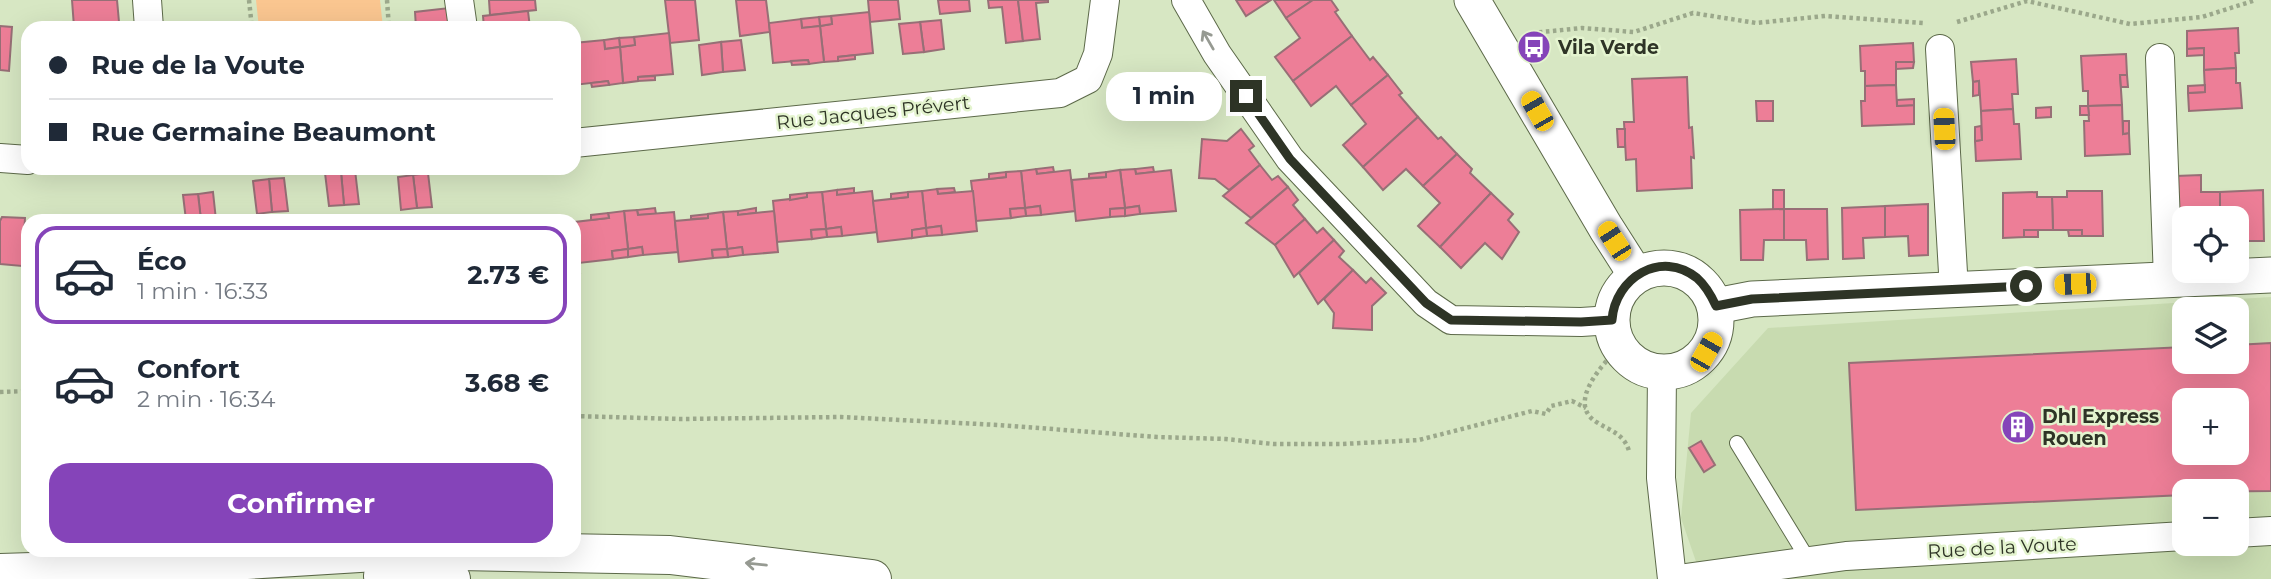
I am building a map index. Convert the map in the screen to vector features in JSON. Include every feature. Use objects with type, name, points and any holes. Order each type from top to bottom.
[{"type":"highway","points":[[581,553],[670,555],[872,579]]},
{"type":"highway","points":[[0,573],[295,557]]},
{"type":"highway","points":[[102,569],[246,570],[451,579]]},
{"type":"street","points":[[147,0],[148,21]]},
{"type":"street","points":[[459,0],[462,21]]},
{"type":"street","name":"Rue Jacques Prévert","points":[[581,142],[1060,93],[1088,79],[1098,54],[1105,0]]},
{"type":"street","points":[[1186,0],[1217,54],[1290,159],[1426,303],[1451,320],[1581,322],[1615,333]]},
{"type":"street","points":[[1472,0],[1606,229],[1636,275]]},
{"type":"street","points":[[1939,31],[1954,289]]},
{"type":"street","points":[[2160,58],[2168,280]]},
{"type":"street","points":[[0,158],[21,160]]},
{"type":"street","points":[[1666,267],[1682,270],[1696,277],[1708,289],[1716,306],[1714,337],[1706,352],[1686,367],[1662,372],[1645,369],[1630,360],[1615,333],[1616,299],[1624,286],[1636,275],[1650,269],[1666,267]]},
{"type":"street","points":[[1716,306],[1752,299],[2271,275]]},
{"type":"street","points":[[1662,372],[1661,478],[1672,579]]},
{"type":"street","points":[[2249,532],[2271,531]]},
{"type":"street","name":"Rue de la Voute","points":[[1678,579],[1809,561],[1853,567],[2172,537]]},
{"type":"lane","points":[[1737,443],[1809,561]]},
{"type":"path","points":[[249,0],[251,21]]},
{"type":"path","points":[[387,0],[388,21]]},
{"type":"path","points":[[1501,49],[1536,31],[1582,28],[1634,32],[1693,13],[1756,23],[1825,16],[1906,23],[1939,31],[2027,1],[2130,24],[2202,17],[2256,0]]},
{"type":"path","points":[[581,416],[680,419],[841,417],[1273,444],[1419,440],[1532,411],[1546,414],[1551,406],[1572,401],[1586,408],[1588,388],[1615,333]]},
{"type":"path","points":[[0,392],[21,391]]},
{"type":"shaded area","points":[[256,0],[380,0],[382,21],[258,21]]},
{"type":"shaded area","points":[[2271,297],[2271,579],[1702,579],[1681,518],[1691,413],[1768,328],[2172,303],[2172,374],[2249,374],[2249,298]]},
{"type":"building","points":[[72,0],[117,0],[119,21],[74,21]]},
{"type":"building","points":[[489,0],[535,0],[536,10],[490,15]]},
{"type":"building","points":[[665,0],[695,0],[699,40],[670,43]]},
{"type":"building","points":[[736,0],[766,0],[770,32],[740,36]]},
{"type":"building","points":[[868,0],[898,0],[900,19],[870,22]]},
{"type":"building","points":[[938,0],[969,0],[970,11],[940,14]]},
{"type":"building","points":[[988,0],[1018,0],[1023,41],[1006,43],[1002,7],[989,8]]},
{"type":"building","points":[[1018,0],[1048,0],[1036,3],[1040,39],[1023,41]]},
{"type":"building","points":[[1236,0],[1271,0],[1246,16]]},
{"type":"building","points":[[1274,0],[1313,0],[1286,18]]},
{"type":"building","points":[[1313,0],[1331,0],[1338,10],[1335,12],[1352,36],[1293,81],[1275,57],[1300,38],[1286,18]]},
{"type":"building","points":[[449,8],[450,21],[416,21],[415,12]]},
{"type":"building","points":[[528,11],[529,21],[483,21],[483,16]]},
{"type":"building","points":[[869,12],[873,53],[838,57],[838,61],[824,62],[820,26],[832,24],[831,16]]},
{"type":"building","points":[[831,16],[832,24],[820,26],[819,17]]},
{"type":"building","points":[[819,17],[820,26],[802,28],[801,19]]},
{"type":"building","points":[[801,19],[802,28],[820,26],[824,62],[809,64],[808,60],[773,63],[769,23]]},
{"type":"building","points":[[941,20],[944,49],[924,52],[920,22]]},
{"type":"building","points":[[920,22],[924,52],[903,54],[899,24]]},
{"type":"building","points":[[0,26],[12,27],[9,71],[0,70]]},
{"type":"building","points":[[2238,28],[2239,53],[2235,53],[2236,68],[2204,70],[2204,48],[2187,49],[2187,31]]},
{"type":"building","points":[[669,33],[673,74],[638,77],[638,81],[623,83],[620,47],[635,45],[634,37]]},
{"type":"building","points":[[1352,36],[1370,60],[1373,57],[1388,75],[1351,105],[1336,86],[1311,106],[1293,81]]},
{"type":"building","points":[[634,37],[635,45],[620,47],[619,38]]},
{"type":"building","points":[[619,38],[620,47],[605,49],[604,40]]},
{"type":"building","points":[[604,40],[605,49],[620,47],[623,83],[609,85],[608,81],[581,84],[581,42]]},
{"type":"building","points":[[741,40],[745,70],[723,72],[721,42]]},
{"type":"building","points":[[721,42],[723,72],[702,75],[699,45]]},
{"type":"building","points":[[1913,43],[1914,62],[1896,62],[1896,85],[1865,86],[1865,71],[1861,71],[1860,46]]},
{"type":"building","points":[[2204,48],[2204,55],[2187,56],[2187,49]]},
{"type":"building","points":[[2126,54],[2127,75],[2120,75],[2122,105],[2088,106],[2088,91],[2083,91],[2081,56]]},
{"type":"building","points":[[855,55],[855,59],[838,61],[838,57]]},
{"type":"building","points":[[2016,59],[2018,94],[2012,94],[2013,109],[1981,111],[1979,81],[1973,82],[1971,62]]},
{"type":"building","points":[[808,60],[809,64],[792,65],[791,61]]},
{"type":"building","points":[[1896,62],[1914,62],[1913,68],[1896,69]]},
{"type":"building","points":[[2236,68],[2236,83],[2240,83],[2242,108],[2189,111],[2188,93],[2205,92],[2204,70]]},
{"type":"building","points":[[1388,75],[1402,93],[1399,95],[1418,117],[1363,167],[1343,145],[1366,124],[1351,105]]},
{"type":"building","points":[[2120,75],[2127,75],[2128,87],[2121,87]]},
{"type":"building","points":[[655,76],[655,80],[638,81],[638,77]]},
{"type":"building","points":[[1687,77],[1689,128],[1692,127],[1694,158],[1691,157],[1692,188],[1637,191],[1636,159],[1626,160],[1624,122],[1634,122],[1632,79]]},
{"type":"building","points":[[608,81],[609,85],[592,87],[591,83]]},
{"type":"building","points":[[1979,81],[1979,95],[1973,96],[1973,82]]},
{"type":"building","points":[[1896,85],[1897,106],[1914,105],[1914,124],[1862,126],[1861,101],[1865,101],[1865,86]]},
{"type":"building","points":[[2205,85],[2205,92],[2188,93],[2188,86]]},
{"type":"building","points":[[1914,99],[1914,105],[1897,106],[1897,100]]},
{"type":"building","points":[[1756,101],[1773,101],[1773,121],[1757,121]]},
{"type":"building","points":[[2122,105],[2123,134],[2129,133],[2130,154],[2085,156],[2084,121],[2089,121],[2088,106]]},
{"type":"building","points":[[2080,106],[2088,106],[2089,115],[2080,115]]},
{"type":"building","points":[[2051,107],[2051,117],[2036,118],[2036,108]]},
{"type":"building","points":[[2013,109],[2014,124],[2019,124],[2021,159],[1976,161],[1975,141],[1982,140],[1981,111]]},
{"type":"building","points":[[1418,117],[1438,139],[1441,137],[1457,154],[1423,186],[1406,169],[1383,190],[1363,167]]},
{"type":"building","points":[[2123,121],[2129,121],[2129,133],[2123,134]]},
{"type":"building","points":[[1981,126],[1982,140],[1975,141],[1975,127]]},
{"type":"building","points":[[1241,129],[1254,146],[1249,150],[1260,165],[1229,190],[1215,179],[1199,178],[1202,139],[1227,141]]},
{"type":"building","points":[[1617,129],[1625,129],[1625,147],[1618,147]]},
{"type":"building","points":[[1457,154],[1472,169],[1470,173],[1491,193],[1440,247],[1418,226],[1440,203],[1423,186]]},
{"type":"building","points":[[1260,165],[1272,180],[1278,176],[1288,187],[1251,218],[1223,196]]},
{"type":"building","points":[[1053,167],[1054,172],[1037,174],[1036,169]]},
{"type":"building","points":[[1153,167],[1154,172],[1136,174],[1135,169]]},
{"type":"building","points":[[1036,169],[1037,174],[1070,170],[1075,211],[1041,215],[1040,206],[1025,208],[1021,171]]},
{"type":"building","points":[[1135,169],[1136,174],[1171,170],[1176,211],[1140,214],[1139,206],[1125,208],[1120,170]]},
{"type":"building","points":[[1120,170],[1125,208],[1110,209],[1110,217],[1076,221],[1072,180],[1106,177],[1106,172]]},
{"type":"building","points":[[1021,171],[1025,208],[1010,209],[1011,218],[976,221],[971,181],[1006,177],[1006,172]]},
{"type":"building","points":[[1006,172],[1006,177],[989,179],[989,174]]},
{"type":"building","points":[[1106,172],[1106,177],[1089,178],[1089,174]]},
{"type":"building","points":[[325,175],[341,175],[344,205],[329,206]]},
{"type":"building","points":[[341,175],[356,175],[359,204],[344,205]]},
{"type":"building","points":[[413,175],[428,175],[432,207],[417,208]]},
{"type":"building","points":[[413,175],[417,208],[401,210],[398,177]]},
{"type":"building","points":[[2201,175],[2201,192],[2220,192],[2220,206],[2176,206],[2176,176]]},
{"type":"building","points":[[284,178],[288,211],[272,212],[269,179]]},
{"type":"building","points":[[269,179],[272,212],[257,214],[253,181]]},
{"type":"building","points":[[1288,187],[1298,200],[1293,205],[1305,219],[1275,245],[1246,223]]},
{"type":"building","points":[[854,188],[854,193],[837,195],[837,190]]},
{"type":"building","points":[[954,188],[955,192],[938,194],[937,189]]},
{"type":"building","points":[[937,189],[938,194],[973,191],[977,231],[942,235],[941,226],[926,228],[922,191]]},
{"type":"building","points":[[837,190],[837,195],[872,191],[877,232],[842,236],[841,227],[826,229],[822,192]]},
{"type":"building","points":[[1773,190],[1784,190],[1784,209],[1773,210]]},
{"type":"building","points":[[2263,190],[2264,241],[2249,241],[2249,206],[2220,206],[2220,192]]},
{"type":"building","points":[[922,191],[926,228],[912,230],[912,238],[878,242],[873,201],[908,197],[908,192]]},
{"type":"building","points":[[2067,191],[2102,191],[2103,236],[2082,236],[2082,230],[2053,230],[2052,197],[2067,197]]},
{"type":"building","points":[[213,192],[215,214],[200,214],[198,194]]},
{"type":"building","points":[[822,192],[826,229],[811,230],[812,239],[777,242],[773,201],[807,197],[807,193]]},
{"type":"building","points":[[908,192],[908,197],[891,199],[891,194]]},
{"type":"building","points":[[2037,192],[2037,197],[2052,197],[2053,230],[2024,230],[2024,237],[2003,238],[2003,193]]},
{"type":"building","points":[[807,193],[807,197],[790,200],[790,195]]},
{"type":"building","points":[[1491,193],[1513,214],[1508,220],[1519,232],[1502,259],[1485,243],[1461,268],[1440,247]]},
{"type":"building","points":[[198,194],[200,214],[185,214],[183,195]]},
{"type":"building","points":[[1928,204],[1928,255],[1909,256],[1908,236],[1885,237],[1885,206]]},
{"type":"building","points":[[1040,206],[1041,215],[1026,216],[1025,208]]},
{"type":"building","points":[[1139,206],[1140,214],[1125,216],[1125,208]]},
{"type":"building","points":[[1885,206],[1885,237],[1863,238],[1864,258],[1843,259],[1842,208]]},
{"type":"building","points":[[655,208],[656,214],[638,215],[637,210]]},
{"type":"building","points":[[756,208],[756,213],[738,215],[738,211]]},
{"type":"building","points":[[1025,208],[1026,216],[1011,218],[1010,209]]},
{"type":"building","points":[[1125,208],[1125,216],[1110,217],[1110,209]]},
{"type":"building","points":[[1784,209],[1784,240],[1764,240],[1763,260],[1741,260],[1740,210]]},
{"type":"building","points":[[1784,209],[1827,209],[1828,259],[1807,260],[1806,240],[1784,240]]},
{"type":"building","points":[[637,210],[638,215],[674,212],[678,252],[643,255],[642,247],[628,249],[624,211]]},
{"type":"building","points":[[624,211],[628,249],[612,251],[613,259],[581,263],[581,221],[609,218],[608,213]]},
{"type":"building","points":[[738,211],[738,215],[774,211],[778,252],[743,255],[742,247],[727,249],[723,212]]},
{"type":"building","points":[[723,212],[727,249],[712,250],[713,258],[679,262],[675,221],[708,218],[708,214]]},
{"type":"building","points":[[608,213],[609,218],[591,220],[591,215]]},
{"type":"building","points":[[708,214],[708,218],[691,219],[691,216]]},
{"type":"building","points":[[2,217],[21,218],[21,266],[0,264]]},
{"type":"building","points":[[1305,219],[1317,233],[1323,228],[1334,240],[1294,277],[1275,245]]},
{"type":"building","points":[[941,226],[942,235],[927,236],[926,228]]},
{"type":"building","points":[[841,227],[842,236],[827,237],[826,229]]},
{"type":"building","points":[[926,228],[927,236],[912,238],[912,230]]},
{"type":"building","points":[[826,229],[827,237],[812,239],[811,230]]},
{"type":"building","points":[[2024,230],[2038,230],[2038,237],[2024,237]]},
{"type":"building","points":[[2068,230],[2082,230],[2082,236],[2069,236]]},
{"type":"building","points":[[1334,240],[1344,251],[1339,257],[1353,270],[1318,304],[1299,273]]},
{"type":"building","points":[[642,247],[643,255],[628,257],[628,249]]},
{"type":"building","points":[[742,247],[743,255],[728,257],[727,249]]},
{"type":"building","points":[[628,249],[628,257],[613,259],[612,251]]},
{"type":"building","points":[[727,249],[728,257],[713,258],[712,250]]},
{"type":"building","points":[[1353,270],[1366,283],[1371,278],[1386,293],[1372,306],[1372,330],[1333,328],[1334,313],[1324,299]]},
{"type":"building","name":"Dhl Express Rouen","points":[[2271,343],[2271,491],[2249,491],[2249,479],[2172,479],[2172,496],[1856,510],[1849,363],[2172,348],[2172,374],[2249,374],[2249,344]]},
{"type":"building","points":[[1701,441],[1715,465],[1704,472],[1689,448]]},
{"type":"place","name":"Vila Verde","points":[[1534,47]]},
{"type":"place","name":"Dhl Express Rouen","points":[[2018,427]]},
{"type":"route","points":[[1246,96],[1290,159],[1426,303],[1451,320],[1612,320],[1616,299],[1624,286],[1636,275],[1650,269],[1666,267],[1682,270],[1696,277],[1708,289],[1716,306],[1752,299],[2026,286]]}]
